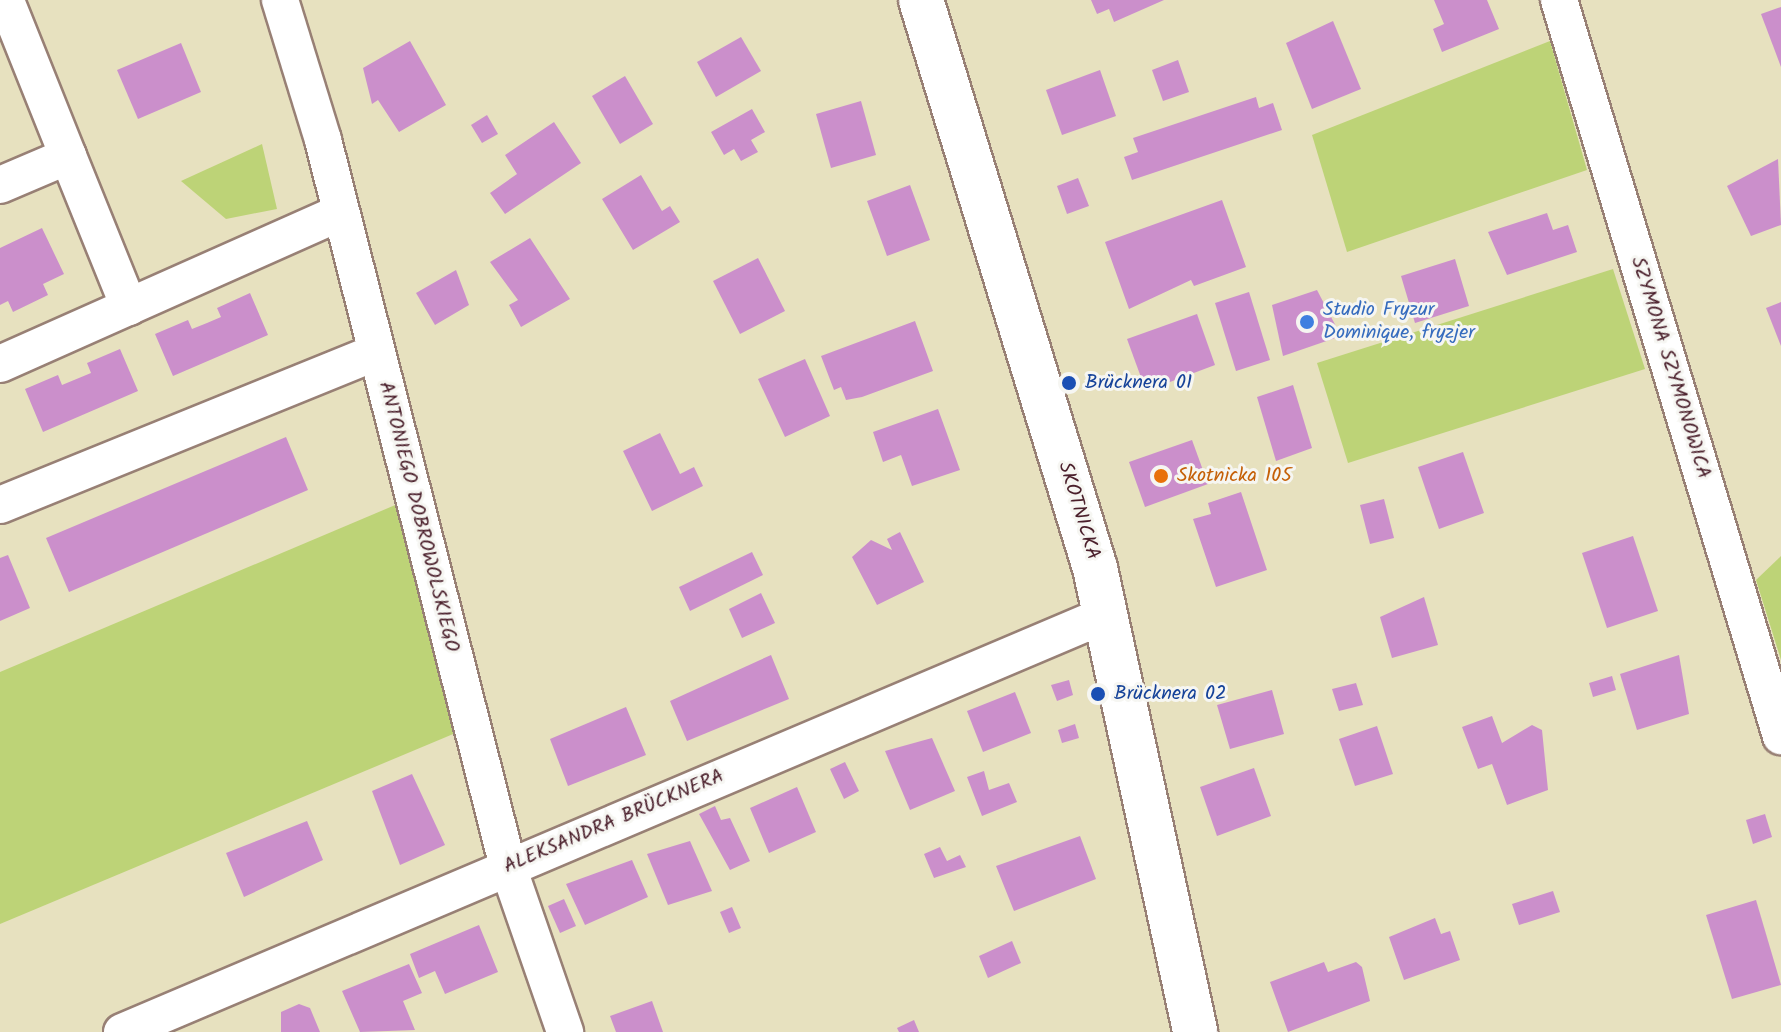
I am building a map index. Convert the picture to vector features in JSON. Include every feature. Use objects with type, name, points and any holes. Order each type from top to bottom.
[{"type":"street","name":"ANTONIEGO DOBROWOLSKIEGO","points":[[280,0],[339,213],[508,867],[565,1032]]},
{"type":"street","name":"SKOTNICKA","points":[[921,0],[1107,614],[1195,1032]]},
{"type":"street","name":"SZYMONA SZYMONOWICA","points":[[1559,0],[1781,736]]},
{"type":"street","points":[[0,3],[6,1],[129,307]]},
{"type":"street","points":[[0,185],[68,156]]},
{"type":"street","points":[[0,364],[339,213]]},
{"type":"street","points":[[0,505],[375,353]]},
{"type":"street","name":"ALEKSANDRA BRÜCKNERA","points":[[122,1032],[1107,614]]},
{"type":"green space","points":[[1550,41],[1587,170],[1347,252],[1312,135]]},
{"type":"green space","points":[[262,144],[277,209],[226,219],[181,181]]},
{"type":"green space","points":[[1613,269],[1645,369],[1348,463],[1317,363]]},
{"type":"green space","points":[[400,503],[458,732],[0,924],[0,672]]},
{"type":"green space","points":[[1781,556],[1781,660],[1756,580]]},
{"type":"building","points":[[1091,0],[1164,0],[1114,22],[1109,9],[1097,14]]},
{"type":"building","points":[[1434,0],[1487,0],[1499,29],[1442,52],[1433,29],[1444,24]]},
{"type":"building","points":[[1781,7],[1781,67],[1761,14]]},
{"type":"building","points":[[1333,21],[1361,89],[1312,109],[1286,43]]},
{"type":"building","points":[[741,37],[761,71],[716,97],[697,62]]},
{"type":"building","points":[[410,41],[446,105],[399,132],[378,100],[372,104],[363,68]]},
{"type":"building","points":[[181,43],[201,92],[138,119],[117,70]]},
{"type":"building","points":[[1178,60],[1189,92],[1163,101],[1152,70]]},
{"type":"building","points":[[1100,70],[1116,116],[1062,135],[1046,90]]},
{"type":"building","points":[[625,76],[653,124],[620,144],[592,96]]},
{"type":"building","points":[[1256,97],[1259,108],[1273,103],[1282,130],[1132,180],[1124,157],[1138,152],[1133,138]]},
{"type":"building","points":[[861,101],[876,155],[831,168],[816,114]]},
{"type":"building","points":[[752,109],[765,132],[751,140],[758,152],[741,161],[734,149],[724,155],[711,132]]},
{"type":"building","points":[[487,115],[498,134],[482,143],[471,125]]},
{"type":"building","points":[[554,122],[581,163],[505,214],[490,193],[517,174],[505,155]]},
{"type":"building","points":[[1778,159],[1781,225],[1751,236],[1727,186]]},
{"type":"building","points":[[641,175],[662,211],[670,206],[680,222],[633,250],[602,199]]},
{"type":"building","points":[[1078,178],[1089,206],[1067,214],[1057,186]]},
{"type":"building","points":[[910,185],[930,240],[887,256],[867,201]]},
{"type":"building","points":[[1222,200],[1246,267],[1194,286],[1191,280],[1129,309],[1105,242]]},
{"type":"building","points":[[1547,213],[1553,230],[1568,225],[1577,252],[1507,275],[1488,232]]},
{"type":"building","points":[[42,228],[64,274],[43,284],[48,295],[13,312],[8,301],[0,305],[0,248]]},
{"type":"building","points":[[530,238],[570,299],[521,327],[509,305],[518,300],[490,262]]},
{"type":"building","points":[[758,258],[785,311],[740,334],[713,281]]},
{"type":"building","points":[[1455,259],[1469,306],[1415,323],[1401,276]]},
{"type":"building","points":[[456,270],[469,305],[435,325],[416,293]]},
{"type":"building","name":"Studio Fryzur Dominique, fryzjer","points":[[1317,290],[1341,336],[1283,356],[1272,305]]},
{"type":"building","points":[[1249,292],[1270,360],[1236,371],[1215,303]]},
{"type":"building","points":[[250,293],[268,335],[173,376],[155,334],[188,320],[192,329],[221,317],[217,308]]},
{"type":"building","points":[[1781,302],[1781,346],[1766,308]]},
{"type":"building","points":[[1197,314],[1215,365],[1146,391],[1127,339]]},
{"type":"building","points":[[915,321],[933,371],[862,397],[846,400],[841,387],[834,390],[821,356]]},
{"type":"building","points":[[120,349],[138,391],[43,432],[25,389],[58,375],[62,385],[91,373],[87,363]]},
{"type":"building","points":[[805,359],[830,416],[785,437],[758,379]]},
{"type":"building","points":[[1293,385],[1312,448],[1276,461],[1257,397]]},
{"type":"building","points":[[938,409],[960,470],[912,486],[901,455],[883,462],[873,432]]},
{"type":"building","points":[[660,433],[680,474],[694,467],[703,486],[652,511],[623,451]]},
{"type":"building","points":[[286,437],[308,490],[69,592],[46,538]]},
{"type":"building","points":[[1192,440],[1208,484],[1145,507],[1129,462]]},
{"type":"building","points":[[1463,452],[1484,513],[1439,529],[1418,467]]},
{"type":"building","points":[[1241,492],[1267,570],[1216,587],[1193,519],[1211,514],[1208,503]]},
{"type":"building","points":[[1384,499],[1394,538],[1370,544],[1360,505]]},
{"type":"building","points":[[900,532],[924,582],[877,605],[852,557],[871,540],[892,550],[887,539]]},
{"type":"building","points":[[1633,536],[1658,611],[1607,628],[1582,553]]},
{"type":"building","points":[[752,552],[763,575],[690,611],[679,587]]},
{"type":"building","points":[[8,555],[30,608],[0,621],[0,558]]},
{"type":"building","points":[[761,593],[775,623],[742,638],[729,609]]},
{"type":"building","points":[[1424,597],[1438,645],[1392,658],[1380,617]]},
{"type":"building","points":[[771,655],[789,699],[687,741],[670,701]]},
{"type":"building","points":[[1679,655],[1689,714],[1637,730],[1620,674]]},
{"type":"building","points":[[1612,676],[1616,690],[1593,697],[1589,683]]},
{"type":"building","points":[[1069,680],[1073,695],[1057,701],[1051,685]]},
{"type":"building","points":[[1356,683],[1363,705],[1339,711],[1332,689]]},
{"type":"building","points":[[1272,690],[1284,734],[1230,749],[1217,705]]},
{"type":"building","points":[[1015,692],[1031,733],[983,752],[967,711]]},
{"type":"building","points":[[626,707],[646,755],[568,786],[550,739]]},
{"type":"building","points":[[1492,716],[1502,743],[1532,725],[1542,730],[1548,790],[1507,805],[1492,764],[1478,769],[1462,727]]},
{"type":"building","points":[[1075,724],[1079,738],[1062,743],[1058,730]]},
{"type":"building","points":[[1377,726],[1393,774],[1355,786],[1339,739]]},
{"type":"building","points":[[932,738],[955,791],[910,810],[885,751]]},
{"type":"building","points":[[845,762],[859,791],[844,799],[830,769]]},
{"type":"building","points":[[1254,768],[1271,816],[1217,836],[1200,787]]},
{"type":"building","points":[[984,771],[989,790],[1009,783],[1017,802],[982,816],[967,777]]},
{"type":"building","points":[[412,774],[445,845],[400,865],[372,791]]},
{"type":"building","points":[[797,787],[816,832],[769,853],[750,808]]},
{"type":"building","points":[[715,806],[721,820],[730,818],[750,861],[730,870],[699,814]]},
{"type":"building","points":[[1765,814],[1772,837],[1753,844],[1746,820]]},
{"type":"building","points":[[307,821],[323,860],[244,897],[226,853]]},
{"type":"building","points":[[1080,836],[1096,879],[1014,911],[996,866]]},
{"type":"building","points":[[690,841],[712,891],[668,905],[647,854]]},
{"type":"building","points":[[940,847],[947,861],[960,855],[966,867],[934,878],[924,854]]},
{"type":"building","points":[[632,860],[648,897],[585,925],[566,884]]},
{"type":"building","points":[[1553,891],[1560,912],[1519,925],[1512,904]]},
{"type":"building","points":[[564,899],[576,926],[560,933],[548,906]]},
{"type":"building","points":[[1756,900],[1781,985],[1732,999],[1706,915]]},
{"type":"building","points":[[732,907],[741,928],[729,933],[720,912]]},
{"type":"building","points":[[1435,918],[1441,934],[1450,931],[1460,960],[1404,980],[1389,937]]},
{"type":"building","points":[[479,925],[498,972],[445,994],[435,971],[419,978],[410,954]]},
{"type":"building","points":[[1012,941],[1021,963],[988,978],[979,956]]},
{"type":"building","points":[[1324,962],[1328,972],[1356,962],[1362,967],[1370,1001],[1288,1032],[1270,982]]},
{"type":"building","points":[[409,964],[422,993],[403,1001],[415,1030],[360,1032],[342,991]]},
{"type":"building","points":[[652,1001],[663,1032],[616,1032],[610,1016]]},
{"type":"building","points":[[299,1004],[310,1008],[320,1032],[281,1032],[281,1012]]},
{"type":"building","points":[[914,1020],[919,1032],[899,1032],[897,1028]]},
{"type":"place","name":"Studio Fryzur Dominique, fryzjer","points":[[1307,322]]},
{"type":"place","name":"Brücknera 01","points":[[1069,383]]},
{"type":"place","name":"Skotnicka 105","points":[[1161,476]]},
{"type":"place","name":"Brücknera 02","points":[[1098,694]]}]
